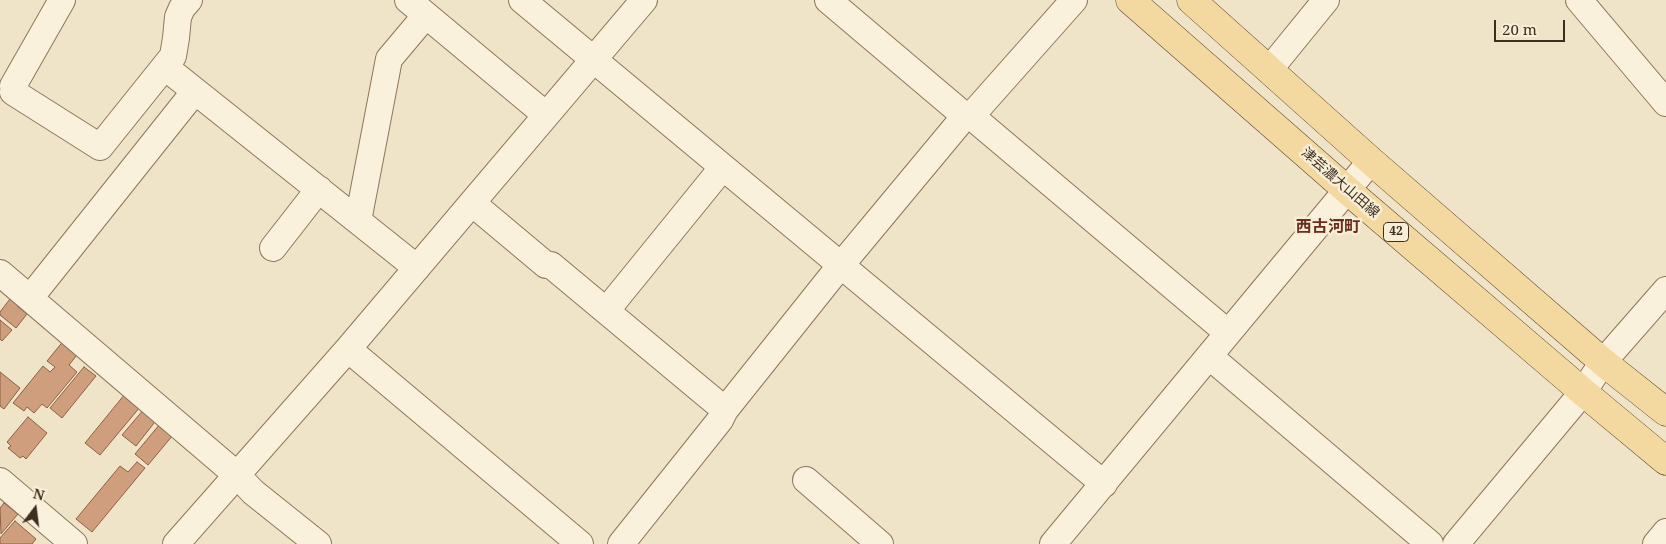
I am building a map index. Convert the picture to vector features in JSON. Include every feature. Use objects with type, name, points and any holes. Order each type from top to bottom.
[{"type":"main road","name":"津芸濃大山田線","points":[[1130,0],[1347,190],[1666,461]]},
{"type":"main road","points":[[1191,0],[1603,362],[1666,412]]},
{"type":"street","points":[[62,0],[6,91],[100,147],[173,56],[178,17],[182,8],[189,0]]},
{"type":"street","points":[[522,0],[1104,484]]},
{"type":"street","points":[[176,544],[348,349],[644,0]]},
{"type":"street","points":[[828,0],[1228,333]]},
{"type":"street","points":[[620,544],[841,266],[968,116],[1074,0]]},
{"type":"street","points":[[1269,70],[1326,0]]},
{"type":"street","points":[[1579,0],[1666,104]]},
{"type":"street","points":[[358,221],[389,59],[417,8],[546,115]]},
{"type":"street","points":[[165,67],[417,268]]},
{"type":"street","points":[[30,298],[195,91]]},
{"type":"street","points":[[1053,544],[1371,160]]},
{"type":"street","points":[[606,311],[723,167]]},
{"type":"street","points":[[273,248],[318,190]]},
{"type":"street","points":[[472,203],[546,265],[551,265],[725,410]]},
{"type":"street","points":[[0,273],[237,475],[253,492],[318,544]]},
{"type":"street","points":[[1456,544],[1583,392],[1603,362],[1666,290]]},
{"type":"street","points":[[348,349],[580,544]]},
{"type":"street","points":[[1209,356],[1430,544]]},
{"type":"street","points":[[806,480],[880,544]]},
{"type":"street","points":[[0,481],[74,544]]},
{"type":"street","points":[[1656,544],[1666,532]]},
{"type":"building","points":[[13,295],[21,302],[17,306],[27,314],[16,328],[0,315],[0,312]]},
{"type":"building","points":[[0,320],[12,330],[2,341],[0,339]]},
{"type":"building","points":[[65,339],[80,351],[69,365],[77,372],[47,408],[42,404],[34,413],[27,407],[24,411],[13,403],[43,366],[50,372],[55,367],[47,361]]},
{"type":"building","points":[[84,367],[96,376],[62,418],[50,408]]},
{"type":"building","points":[[0,372],[20,388],[4,409],[0,406]]},
{"type":"building","points":[[125,394],[140,407],[100,455],[85,443]]},
{"type":"building","points":[[145,408],[158,418],[136,446],[122,435]]},
{"type":"building","points":[[28,417],[47,433],[26,459],[23,456],[20,458],[8,448],[11,446],[7,442]]},
{"type":"building","points":[[160,424],[173,435],[148,465],[135,454]]},
{"type":"building","points":[[137,462],[145,468],[92,532],[76,519],[120,466],[128,472]]},
{"type":"building","points":[[4,503],[18,514],[1,534],[0,508]]},
{"type":"building","points":[[15,521],[36,539],[32,544],[0,544],[0,538]]},
{"type":"district","name":"西古河町","points":[[1328,227]]}]
